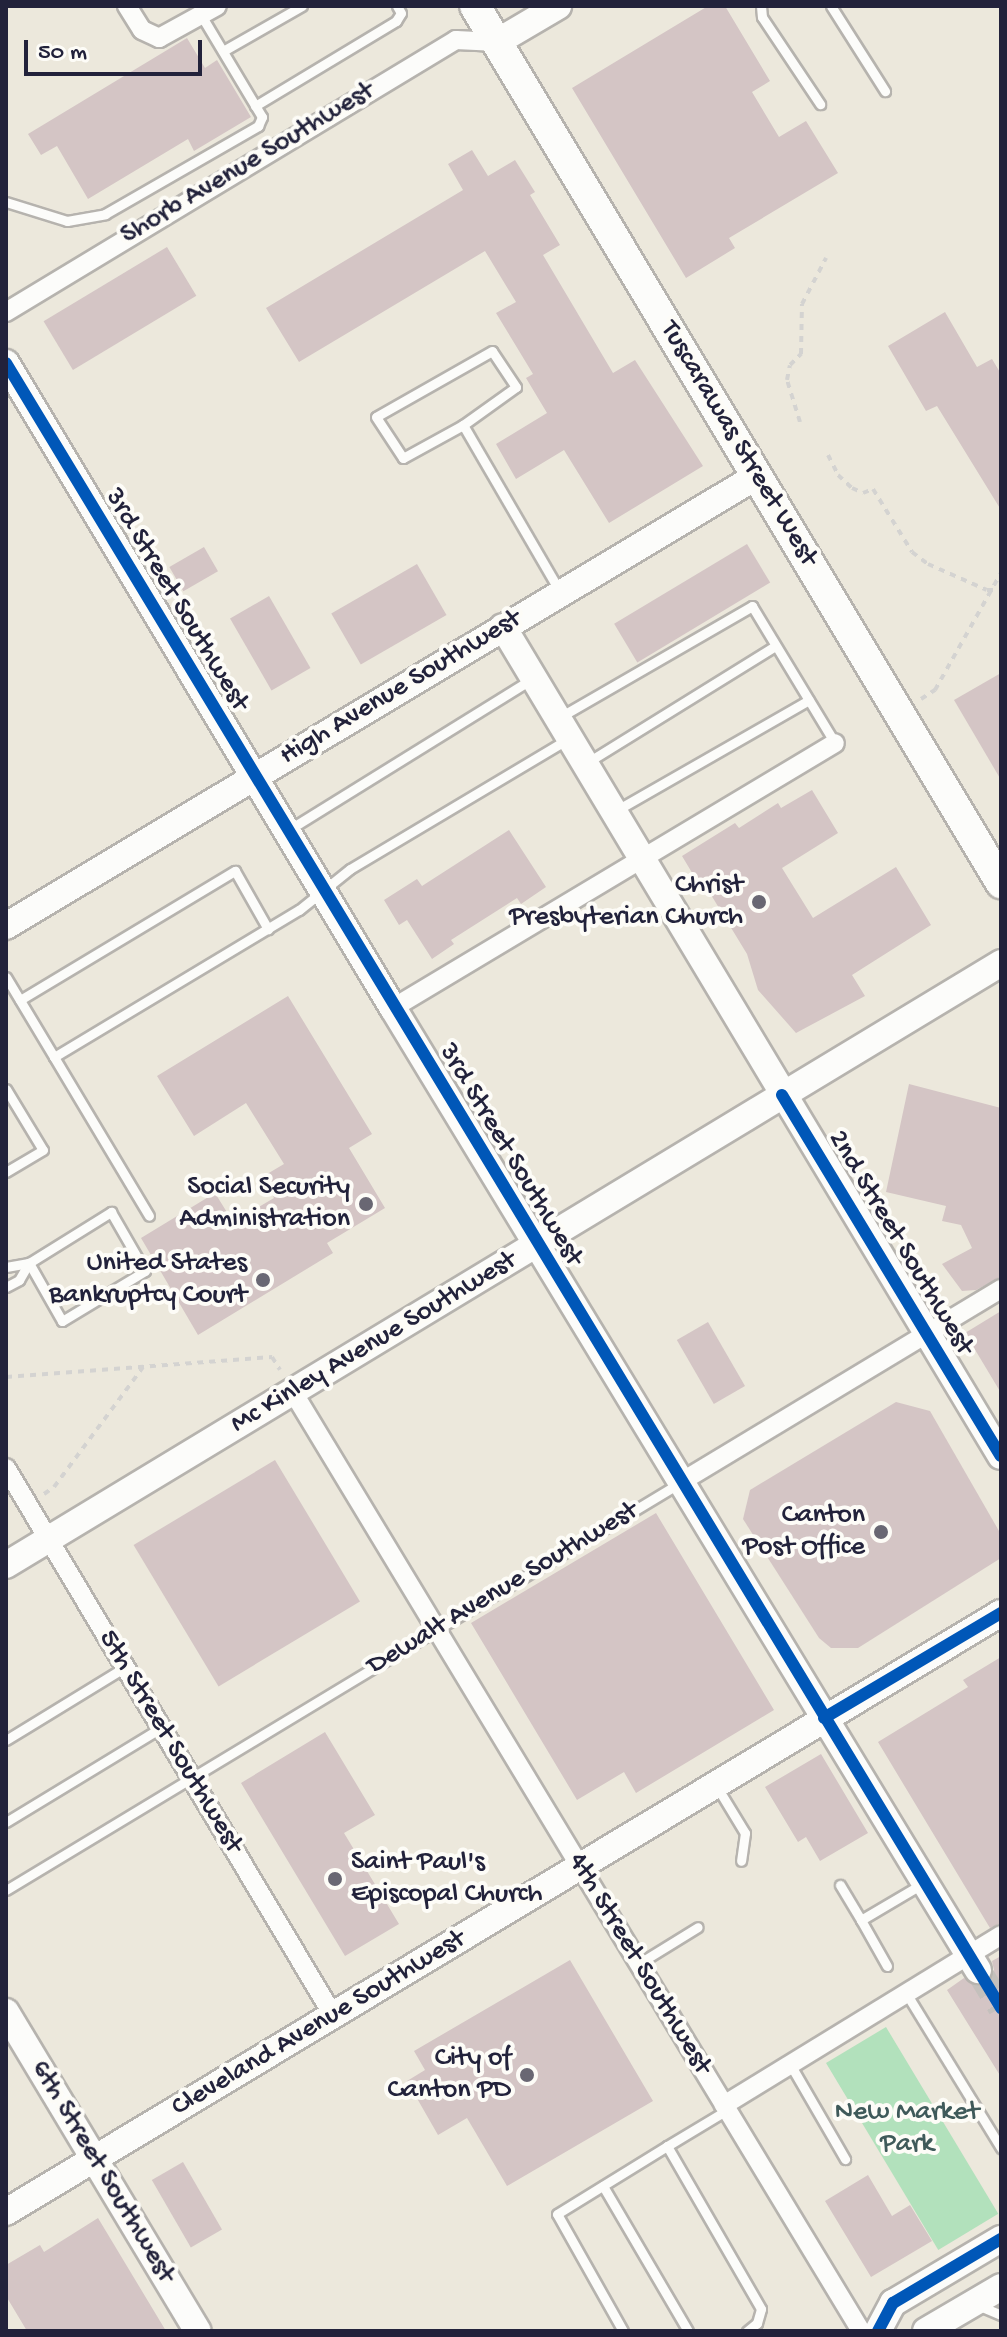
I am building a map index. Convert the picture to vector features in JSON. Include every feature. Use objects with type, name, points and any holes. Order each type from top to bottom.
[{"type":"main road","name":"Tuscarawas Street West","points":[[475,6],[1001,883]]},
{"type":"street","points":[[127,6],[142,30],[153,38],[171,34],[209,11]]},
{"type":"street","points":[[497,42],[558,6]]},
{"type":"street","name":"Shorb Avenue Southwest","points":[[6,312],[456,40],[497,42]]},
{"type":"street","name":"3rd Street Southwest","points":[[6,363],[536,1245],[973,1962]]},
{"type":"street","name":"High Avenue Southwest","points":[[8,921],[757,476]]},
{"type":"street","name":"2nd Street Southwest","points":[[503,627],[1001,1456]]},
{"type":"street","points":[[393,1008],[835,743]]},
{"type":"street","name":"Mc Kinley Avenue Southwest","points":[[6,1565],[1001,963]]},
{"type":"street","name":"Dewalt Avenue Southwest","points":[[681,1482],[1001,1289]]},
{"type":"street","name":"4th Street Southwest","points":[[293,1392],[861,2331]]},
{"type":"street","name":"5th Street Southwest","points":[[6,1468],[333,2015]]},
{"type":"street","name":"Cleveland Avenue Southwest","points":[[6,2212],[1001,1613]]},
{"type":"street","points":[[725,2108],[906,1993],[973,1962],[1001,1935]]},
{"type":"street","name":"6th Street Southwest","points":[[6,2012],[198,2331]]},
{"type":"street","points":[[878,2331],[893,2303],[1001,2239]]},
{"type":"street","points":[[952,2267],[974,2303]]},
{"type":"street","points":[[926,2331],[1001,2287]]},
{"type":"lane","points":[[223,51],[302,6]]},
{"type":"lane","points":[[255,106],[396,21],[401,13],[397,6]]},
{"type":"lane","points":[[761,6],[762,17],[820,104]]},
{"type":"lane","points":[[831,6],[885,91]]},
{"type":"lane","points":[[6,202],[67,221],[105,214],[258,126],[262,117],[223,51],[209,11]]},
{"type":"lane","points":[[492,351],[516,387],[463,425],[403,458],[376,417],[492,351]]},
{"type":"lane","points":[[463,425],[561,593]]},
{"type":"lane","points":[[54,1057],[268,929],[350,869],[752,606],[835,743]]},
{"type":"lane","points":[[585,764],[775,646]]},
{"type":"lane","points":[[287,831],[534,678]]},
{"type":"lane","points":[[614,812],[809,700]]},
{"type":"lane","points":[[20,1000],[235,871],[268,929]]},
{"type":"lane","points":[[6,977],[149,1216]]},
{"type":"lane","points":[[6,1089],[43,1150],[6,1172]]},
{"type":"lane","points":[[6,1267],[29,1263],[111,1212],[145,1271],[62,1321],[29,1263]]},
{"type":"lane","points":[[6,1287],[19,1280],[29,1263]]},
{"type":"lane","name":"Dewalt Avenue Southwest","points":[[6,1890],[681,1482]]},
{"type":"lane","points":[[6,1740],[125,1667]]},
{"type":"lane","points":[[6,1822],[162,1727]]},
{"type":"lane","points":[[715,1784],[745,1833],[741,1861]]},
{"type":"lane","points":[[861,1920],[924,1882]]},
{"type":"lane","points":[[840,1885],[887,1966]]},
{"type":"lane","points":[[638,1964],[698,1927]]},
{"type":"lane","points":[[906,1993],[1001,2148]]},
{"type":"lane","points":[[790,2064],[845,2159]]},
{"type":"lane","points":[[623,2331],[557,2214],[725,2108]]},
{"type":"lane","points":[[667,2146],[761,2309],[757,2323],[747,2331]]},
{"type":"lane","points":[[603,2186],[688,2331]]},
{"type":"lane","points":[[974,2303],[1001,2315]]},
{"type":"path","points":[[800,422],[787,380],[790,365],[801,354],[802,304],[826,258]]},
{"type":"path","points":[[828,455],[838,475],[852,488],[863,493],[873,489],[912,552],[944,574],[992,590],[1001,590]]},
{"type":"path","points":[[899,713],[935,690],[1001,573]]},
{"type":"path","points":[[6,1377],[272,1357],[293,1392]]},
{"type":"path","points":[[28,1505],[54,1487],[143,1367]]},
{"type":"green space","name":"New Market Park","points":[[886,2027],[998,2214],[938,2250],[826,2063]]},
{"type":"building","points":[[708,6],[725,6],[770,81],[752,92],[779,137],[806,121],[838,173],[729,238],[735,248],[686,278],[572,88]]},
{"type":"building","points":[[187,38],[205,68],[217,60],[251,117],[194,151],[188,139],[88,199],[57,146],[41,155],[28,134]]},
{"type":"building","points":[[472,150],[488,176],[515,160],[535,192],[530,195],[560,245],[543,255],[613,373],[635,360],[703,466],[609,523],[564,450],[516,479],[496,444],[547,413],[526,378],[533,374],[496,313],[516,302],[485,251],[299,362],[266,308],[463,190],[448,164]]},
{"type":"building","points":[[167,247],[196,296],[73,370],[44,321]]},
{"type":"building","points":[[945,312],[977,367],[992,359],[1001,374],[1001,510],[937,406],[926,411],[888,346]]},
{"type":"building","points":[[747,544],[770,583],[637,662],[614,624]]},
{"type":"building","points":[[204,547],[218,571],[183,591],[169,567]]},
{"type":"building","points":[[417,564],[446,615],[361,665],[331,614]]},
{"type":"building","points":[[269,596],[310,668],[272,690],[230,618]]},
{"type":"building","points":[[1001,673],[1001,780],[954,700]]},
{"type":"building","name":"Christ Presbyterian Church","points":[[812,790],[838,833],[782,868],[813,918],[896,867],[931,925],[852,975],[865,996],[796,1033],[758,990],[747,954],[705,885],[700,886],[682,856],[735,823],[739,828],[778,803],[781,808]]},
{"type":"building","points":[[509,830],[546,887],[521,904],[517,898],[451,940],[454,944],[432,959],[407,920],[399,925],[384,900],[417,879],[422,886]]},
{"type":"building","points":[[288,996],[372,1134],[349,1148],[385,1208],[327,1243],[333,1253],[198,1335],[141,1238],[215,1193],[233,1222],[274,1198],[262,1177],[284,1164],[246,1103],[194,1136],[157,1076]]},
{"type":"building","points":[[909,1084],[1001,1108],[1001,1277],[976,1290],[962,1291],[942,1264],[972,1248],[961,1225],[942,1221],[946,1206],[886,1192]]},
{"type":"building","points":[[1001,1311],[1001,1393],[965,1333]]},
{"type":"building","points":[[708,1322],[745,1386],[714,1404],[677,1340]]},
{"type":"building","points":[[896,1402],[930,1411],[999,1531],[1001,1558],[858,1648],[831,1648],[819,1638],[743,1519],[750,1490]]},
{"type":"building","points":[[275,1460],[360,1601],[219,1686],[134,1545]]},
{"type":"building","points":[[656,1513],[774,1710],[636,1793],[624,1772],[577,1800],[471,1623]]},
{"type":"building","points":[[1001,1657],[1001,1923],[990,1928],[878,1742],[968,1687],[963,1680]]},
{"type":"building","name":"Saint Paul's Episcopal Church","points":[[325,1732],[375,1815],[344,1833],[399,1924],[345,1956],[241,1783]]},
{"type":"building","points":[[821,1754],[868,1833],[820,1861],[806,1837],[798,1842],[765,1787]]},
{"type":"building","points":[[1001,1956],[1001,2077],[947,1990],[964,1978],[978,1986],[987,1983],[994,1970],[992,1961]]},
{"type":"building","name":"City of Canton PD","points":[[570,1960],[653,2101],[507,2186],[467,2118],[438,2135],[407,2081],[425,2070],[414,2051]]},
{"type":"building","points":[[183,2162],[222,2230],[191,2248],[152,2180]]},
{"type":"building","points":[[868,2175],[892,2216],[910,2205],[932,2241],[871,2277],[825,2201]]},
{"type":"building","points":[[98,2218],[166,2331],[27,2331],[6,2296],[6,2265],[40,2245],[44,2252]]},
{"type":"tunnel","points":[[978,1970],[1001,2008]]},
{"type":"cycle path","points":[[6,363],[1001,2008]]},
{"type":"cycle path","points":[[782,1095],[1001,1456]]},
{"type":"cycle path","points":[[824,1718],[1001,1613]]},
{"type":"cycle path","points":[[878,2331],[893,2303],[1001,2239]]},
{"type":"place","name":"Christ Presbyterian Church","points":[[759,902]]},
{"type":"place","name":"Social Security Administration","points":[[366,1204]]},
{"type":"place","name":"United States Bankruptcy Court","points":[[263,1280]]},
{"type":"place","name":"Canton Post Office","points":[[881,1532]]},
{"type":"place","name":"Saint Paul's Episcopal Church","points":[[335,1879]]},
{"type":"place","name":"City of Canton PD","points":[[527,2075]]}]
